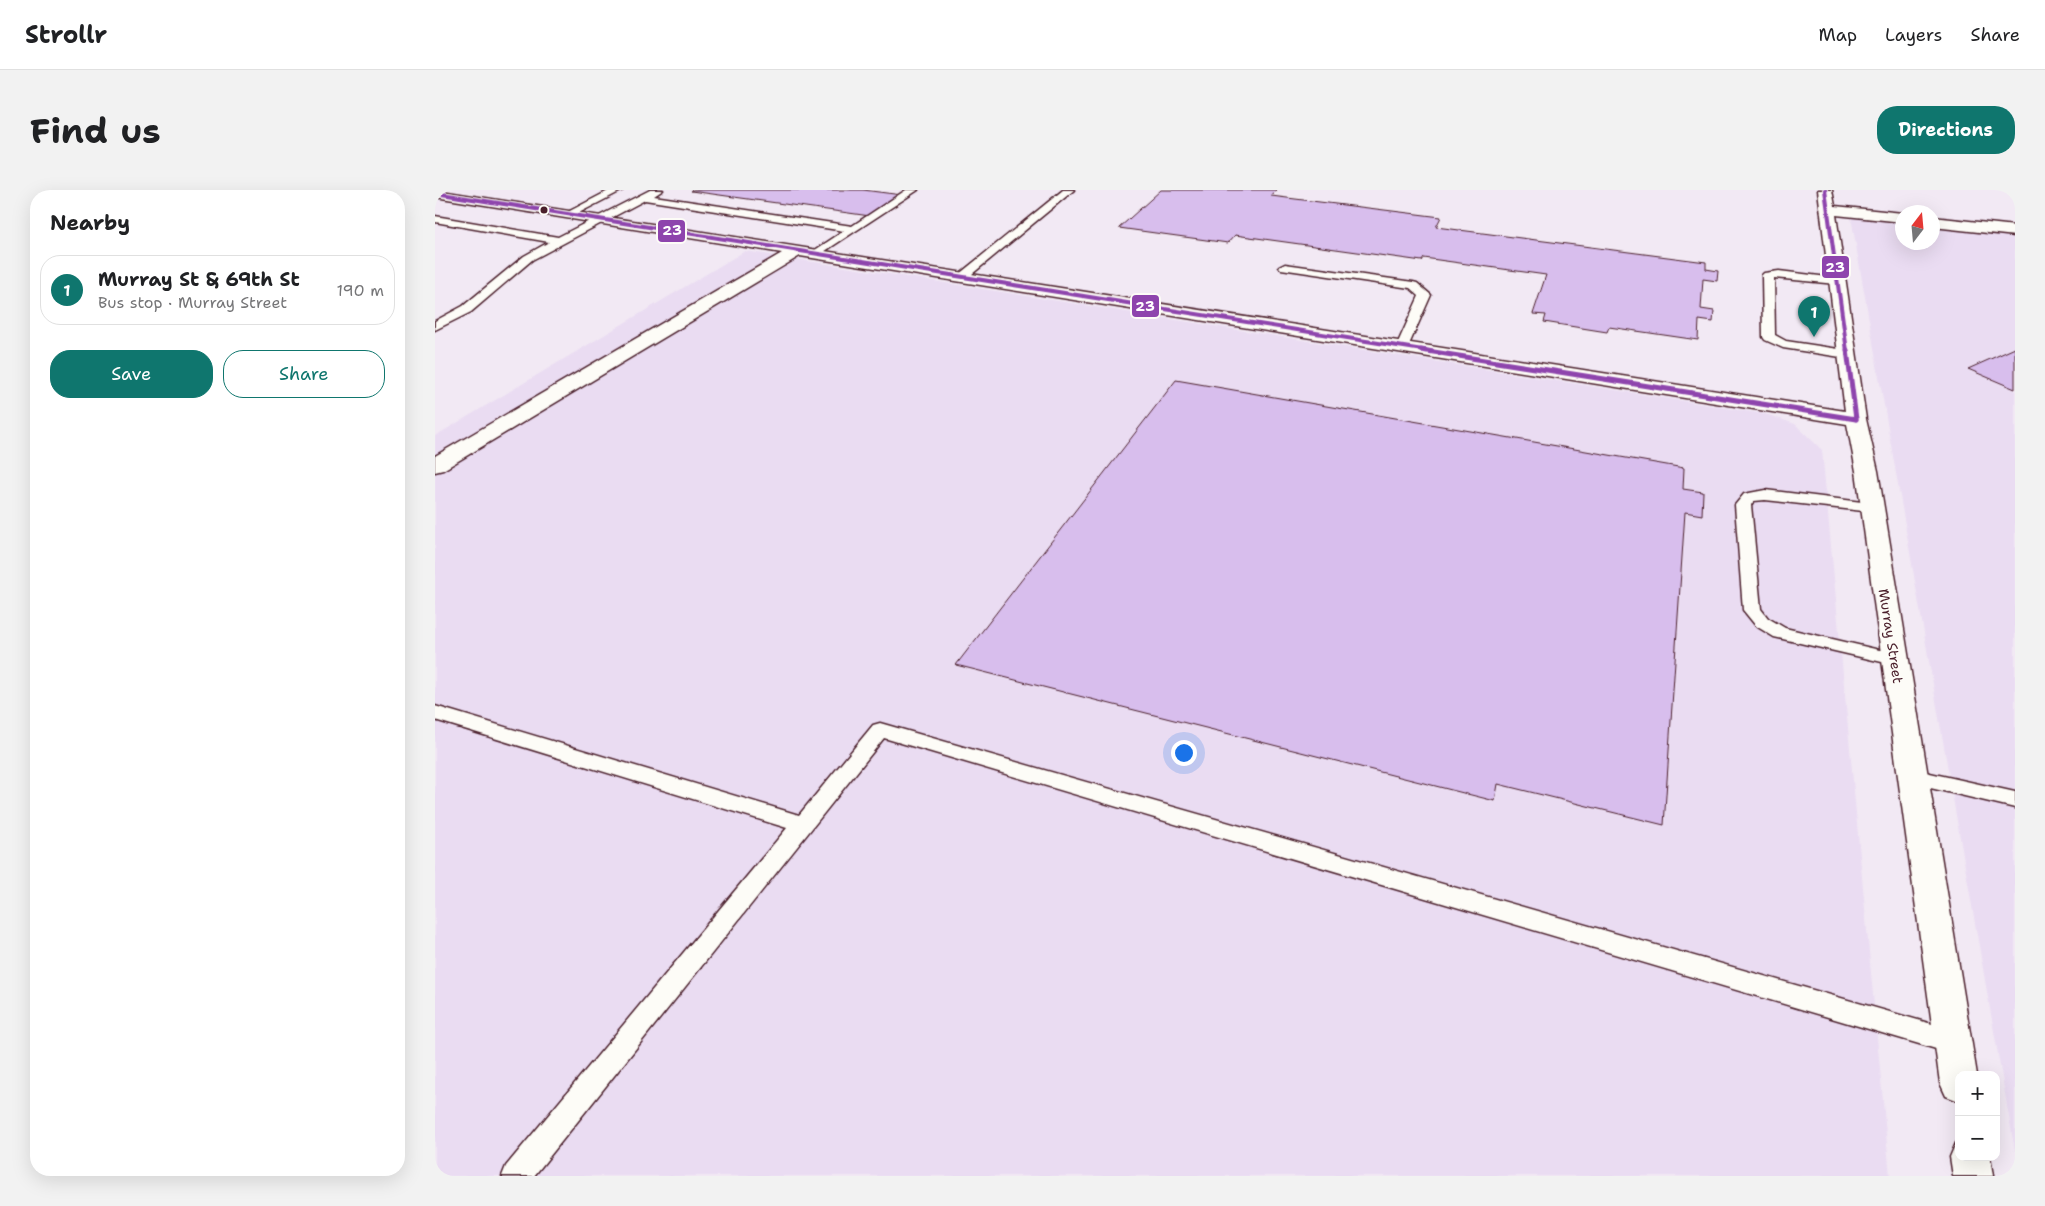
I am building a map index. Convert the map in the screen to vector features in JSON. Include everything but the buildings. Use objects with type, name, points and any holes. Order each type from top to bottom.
[{"type":"street","name":"Murray Street","points":[[1825,190],[1856,419],[1872,507],[1957,1071]]},
{"type":"street","points":[[435,193],[1856,419]]},
{"type":"street","points":[[1828,210],[1895,217]]},
{"type":"street","points":[[1940,223],[2015,232]]},
{"type":"street","points":[[435,465],[797,251]]},
{"type":"street","points":[[1971,1161],[1973,1176]]},
{"type":"lane","points":[[598,190],[616,191]]},
{"type":"lane","points":[[435,326],[467,309],[528,258],[599,219],[658,190]]},
{"type":"lane","points":[[908,190],[913,190]]},
{"type":"lane","points":[[816,254],[913,190]]},
{"type":"lane","points":[[962,277],[1069,190]]},
{"type":"lane","points":[[569,214],[616,191]]},
{"type":"lane","points":[[644,197],[854,229]]},
{"type":"lane","points":[[435,219],[560,241]]},
{"type":"lane","points":[[1285,267],[1413,285],[1420,289],[1425,295],[1402,347]]},
{"type":"lane","points":[[1836,281],[1779,274],[1768,275],[1769,336],[1783,344],[1847,354]]},
{"type":"lane","points":[[1872,507],[1765,495],[1749,497],[1743,505],[1751,610],[1762,622],[1780,633],[1895,659]]},
{"type":"lane","points":[[435,714],[802,824]]},
{"type":"lane","points":[[516,1176],[879,730],[1953,1042]]},
{"type":"lane","points":[[1912,777],[2015,800]]},
{"type":"shaded area","points":[[1851,217],[1895,222],[1895,250],[1940,250],[1940,228],[2015,237],[2015,1151]]},
{"type":"shaded area","points":[[745,251],[1765,414],[1795,424],[1822,450],[1890,1176],[435,1176],[435,436]]},
{"type":"transit line","name":"23","points":[[1825,190],[1856,419]]},
{"type":"transit line","name":"23","points":[[435,193],[1856,419]]},
{"type":"place","name":"Murray St & 69th St","points":[[1814,337]]}]
